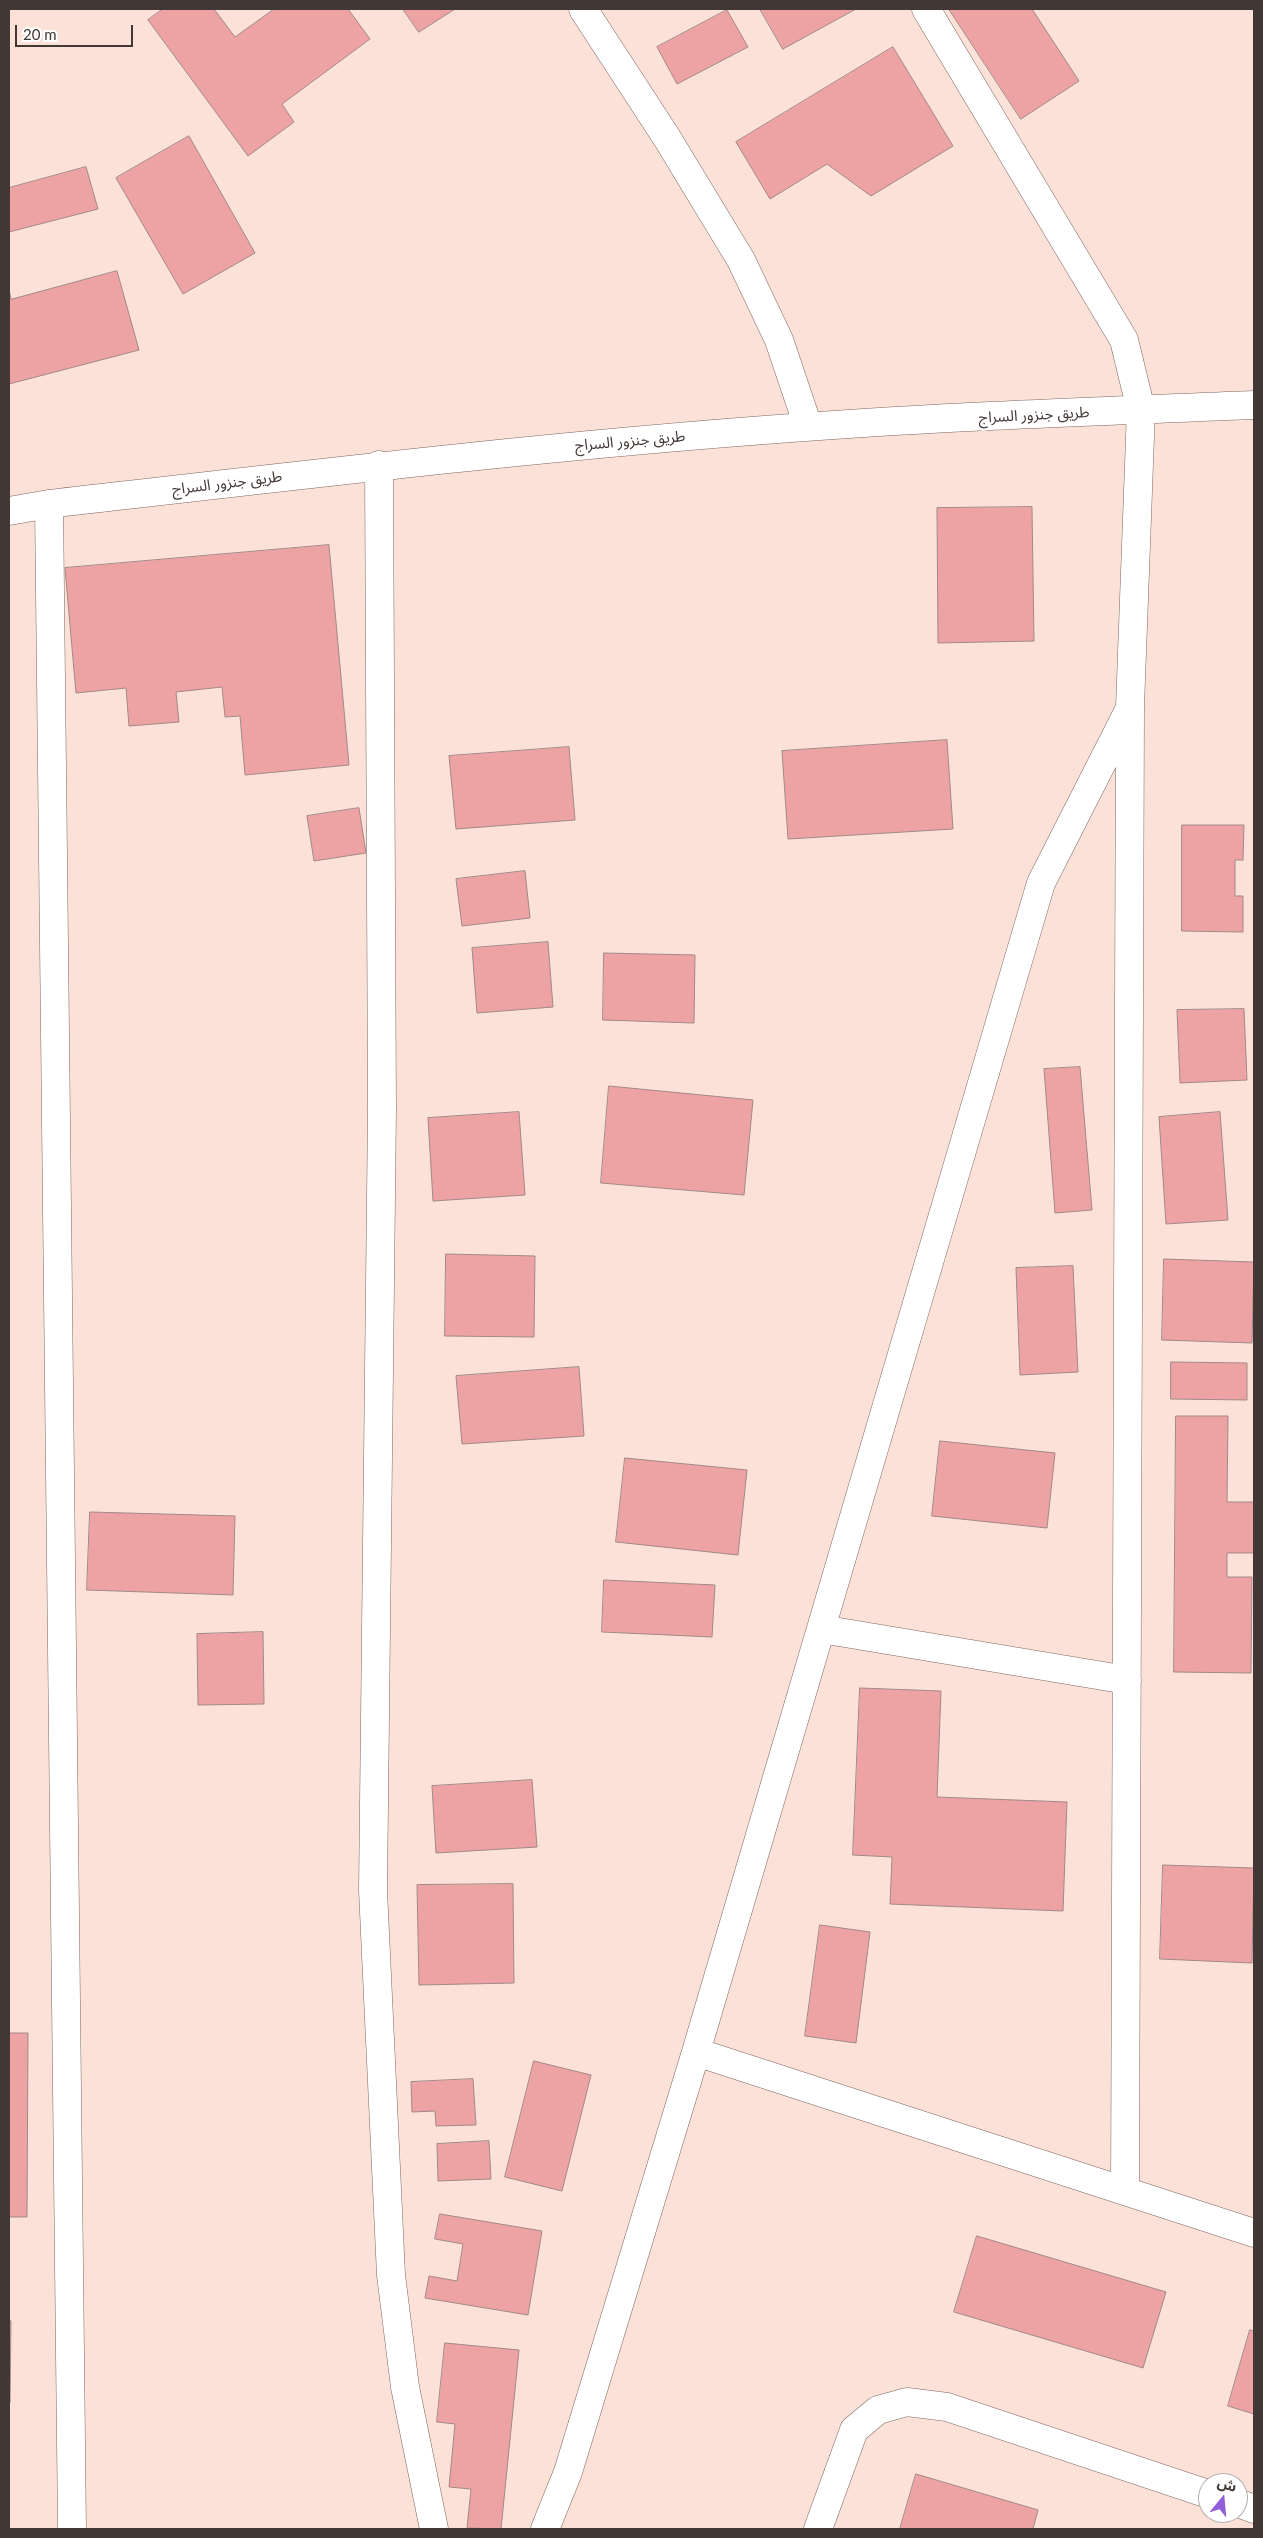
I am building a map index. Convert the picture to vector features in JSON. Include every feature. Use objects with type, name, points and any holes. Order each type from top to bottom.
[{"type":"street","points":[[583,9],[667,138],[741,260],[779,340],[808,426]]},
{"type":"street","points":[[926,9],[1124,340],[1141,410],[1130,707],[1125,2190]]},
{"type":"street","name":"طريق جنزور السراج","points":[[9,511],[49,504],[379,465],[589,444],[808,426],[1254,405]]},
{"type":"street","points":[[379,465],[382,1110],[373,1890],[391,2275],[405,2387],[434,2529]]},
{"type":"street","points":[[49,504],[72,2529]]},
{"type":"street","points":[[545,2529],[568,2472],[696,2052],[1041,883],[1130,707]]},
{"type":"street","points":[[821,1629],[1127,1680]]},
{"type":"street","points":[[696,2052],[1254,2233]]},
{"type":"street","points":[[818,2529],[854,2430],[878,2410],[907,2402],[947,2407],[1198,2491]]},
{"type":"building","points":[[163,9],[214,9],[235,37],[274,9],[348,9],[370,39],[282,104],[294,122],[248,156],[148,20]]},
{"type":"building","points":[[403,9],[455,9],[419,32]]},
{"type":"building","points":[[760,9],[856,9],[783,49]]},
{"type":"building","points":[[949,9],[1032,9],[1079,81],[1021,119]]},
{"type":"building","points":[[727,10],[748,47],[677,84],[657,47]]},
{"type":"building","points":[[893,47],[953,146],[871,196],[827,164],[770,199],[736,142]]},
{"type":"building","points":[[189,136],[255,253],[183,294],[116,178]]},
{"type":"building","points":[[86,167],[98,209],[9,232],[9,188]]},
{"type":"building","points":[[117,271],[139,350],[9,384],[9,289],[11,299]]},
{"type":"building","points":[[1032,507],[1034,641],[938,643],[937,508]]},
{"type":"building","points":[[329,545],[349,765],[245,775],[240,716],[225,717],[222,687],[176,692],[179,722],[129,726],[126,688],[76,693],[65,568]]},
{"type":"building","points":[[947,740],[953,829],[788,839],[782,751]]},
{"type":"building","points":[[569,747],[575,820],[456,829],[449,756]]},
{"type":"building","points":[[359,808],[366,853],[314,861],[307,816]]},
{"type":"building","points":[[1182,825],[1244,825],[1243,860],[1235,860],[1235,896],[1243,896],[1243,932],[1182,931]]},
{"type":"building","points":[[525,871],[530,918],[462,926],[456,879]]},
{"type":"building","points":[[548,942],[553,1007],[477,1013],[472,948]]},
{"type":"building","points":[[604,953],[695,955],[694,1023],[603,1020]]},
{"type":"building","points":[[1244,1009],[1247,1080],[1180,1083],[1177,1010]]},
{"type":"building","points":[[1080,1067],[1092,1210],[1055,1213],[1044,1069]]},
{"type":"building","points":[[609,1086],[753,1100],[744,1195],[601,1183]]},
{"type":"building","points":[[519,1112],[525,1195],[433,1201],[428,1118]]},
{"type":"building","points":[[1220,1112],[1228,1220],[1166,1224],[1159,1117]]},
{"type":"building","points":[[446,1254],[535,1256],[534,1337],[445,1336]]},
{"type":"building","points":[[1164,1259],[1254,1262],[1252,1343],[1162,1340]]},
{"type":"building","points":[[1073,1266],[1078,1372],[1020,1375],[1016,1268]]},
{"type":"building","points":[[1171,1362],[1247,1363],[1247,1400],[1171,1399]]},
{"type":"building","points":[[579,1367],[584,1436],[462,1444],[456,1376]]},
{"type":"building","points":[[1176,1416],[1228,1416],[1227,1502],[1254,1502],[1254,1553],[1227,1553],[1227,1577],[1252,1577],[1251,1673],[1174,1672]]},
{"type":"building","points":[[940,1441],[1055,1453],[1047,1528],[932,1516]]},
{"type":"building","points":[[625,1458],[747,1470],[738,1555],[616,1542]]},
{"type":"building","points":[[90,1512],[235,1516],[233,1595],[87,1590]]},
{"type":"building","points":[[604,1580],[715,1585],[712,1637],[602,1632]]},
{"type":"building","points":[[263,1632],[264,1704],[198,1705],[197,1634]]},
{"type":"building","points":[[860,1688],[941,1691],[937,1797],[1067,1802],[1063,1911],[890,1904],[892,1857],[853,1855]]},
{"type":"building","points":[[532,1780],[537,1847],[436,1853],[432,1786]]},
{"type":"building","points":[[1163,1865],[1254,1868],[1252,1963],[1160,1959]]},
{"type":"building","points":[[513,1884],[514,1983],[419,1985],[417,1885]]},
{"type":"building","points":[[820,1925],[870,1932],[856,2043],[805,2036]]},
{"type":"building","points":[[9,2033],[28,2033],[27,2217],[9,2217]]},
{"type":"building","points":[[534,2061],[591,2075],[562,2191],[505,2177]]},
{"type":"building","points":[[473,2079],[476,2125],[436,2126],[435,2111],[412,2112],[411,2082]]},
{"type":"building","points":[[489,2141],[491,2179],[438,2181],[437,2144]]},
{"type":"building","points":[[440,2214],[542,2231],[528,2315],[425,2298],[429,2276],[457,2281],[463,2244],[435,2239]]},
{"type":"building","points":[[977,2236],[1166,2292],[1143,2368],[954,2312]]},
{"type":"building","points":[[9,2320],[11,2321],[10,2403],[9,2403]]},
{"type":"building","points":[[1250,2330],[1254,2331],[1254,2414],[1228,2406]]},
{"type":"building","points":[[445,2343],[519,2350],[501,2529],[467,2528],[471,2489],[449,2487],[455,2424],[437,2422]]},
{"type":"building","points":[[916,2474],[1038,2510],[1033,2529],[900,2529]]}]
